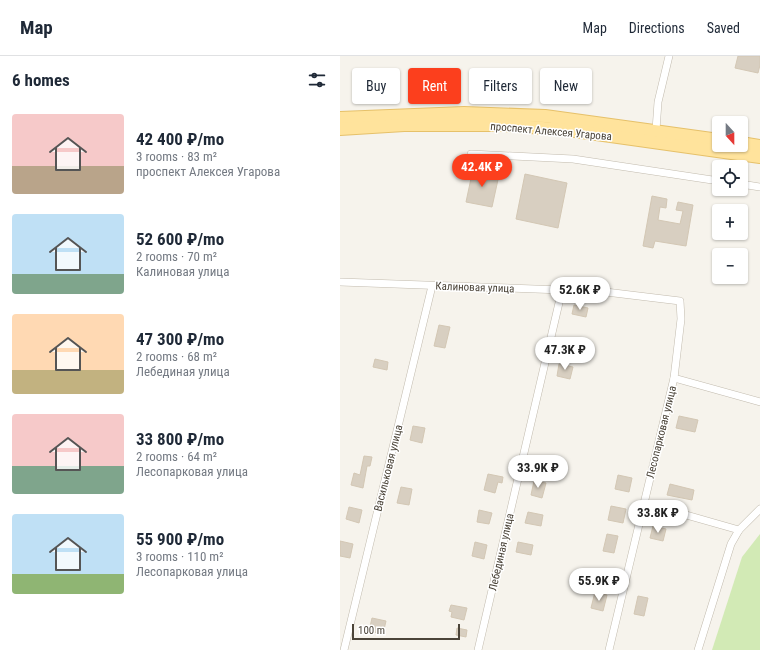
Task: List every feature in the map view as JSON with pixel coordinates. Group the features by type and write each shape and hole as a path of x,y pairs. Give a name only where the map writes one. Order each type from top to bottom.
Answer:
{"main road":[{"name":"проспект Алексея Угарова","path":"340,118 464,113 546,116 760,157"},
{"name":"проспект Алексея Угарова","path":"340,129 404,125 504,125 712,140"},
{"path":"748,144 760,146"}],"street":[{"path":"655,136 658,102 670,56"},
{"path":"471,154 574,159 712,180"},
{"path":"748,185 760,187"},
{"name":"Калиновая улица","path":"340,282 562,290 581,289 680,301"},
{"name":"Васильковая улица","path":"344,650 432,286"},
{"name":"Лебединая улица","path":"478,650 562,290"},
{"name":"Лесопарковая улица","path":"609,650 674,378 681,319 680,301"},
{"path":"674,378 760,402"},
{"path":"644,503 739,530"},
{"path":"698,650 731,544 739,530 760,509"}],"green space":[{"path":"760,534 760,650 712,650 742,557"}],"building":[{"path":"738,56 760,56 758,73 735,68"},
{"path":"473,169 499,175 492,207 466,202"},
{"path":"525,174 567,183 558,228 516,219"},
{"path":"652,196 667,199 666,208 660,207 658,220 680,224 683,211 676,210 678,202 693,205 686,246 655,241 653,248 643,246"},
{"path":"574,305 588,308 586,317 572,314"},
{"path":"439,325 450,327 445,348 434,346"},
{"path":"375,359 388,362 387,370 373,367"},
{"path":"559,364 573,367 570,379 557,376"},
{"path":"679,416 698,420 695,432 676,428"},
{"path":"413,426 425,428 422,443 410,440"},
{"path":"364,456 372,457 370,466 367,466 363,488 351,485 354,473 360,475"},
{"path":"488,474 503,477 502,483 498,482 495,493 484,490"},
{"path":"618,475 632,478 629,492 615,489"},
{"path":"534,481 546,483 542,498 531,495"},
{"path":"670,484 694,490 692,500 667,495"},
{"path":"401,487 412,489 409,505 397,503"},
{"path":"611,506 626,509 623,523 608,520"},
{"path":"349,507 362,510 359,523 346,519"},
{"path":"479,510 492,513 489,524 477,522"},
{"path":"528,512 543,515 541,526 525,523"},
{"path":"653,526 666,529 663,541 650,538"},
{"path":"607,534 618,536 614,553 603,551"},
{"path":"340,541 353,544 350,558 340,556"},
{"path":"475,542 487,545 484,559 472,556"},
{"path":"518,542 533,545 531,555 516,552"},
{"path":"595,592 607,595 603,611 591,608"},
{"path":"638,596 648,598 644,616 634,614"},
{"path":"451,605 467,608 464,620 451,617 452,612 449,611"},
{"path":"372,618 386,621 383,634 369,631"},
{"path":"457,628 467,630 466,637 456,635"}]}
